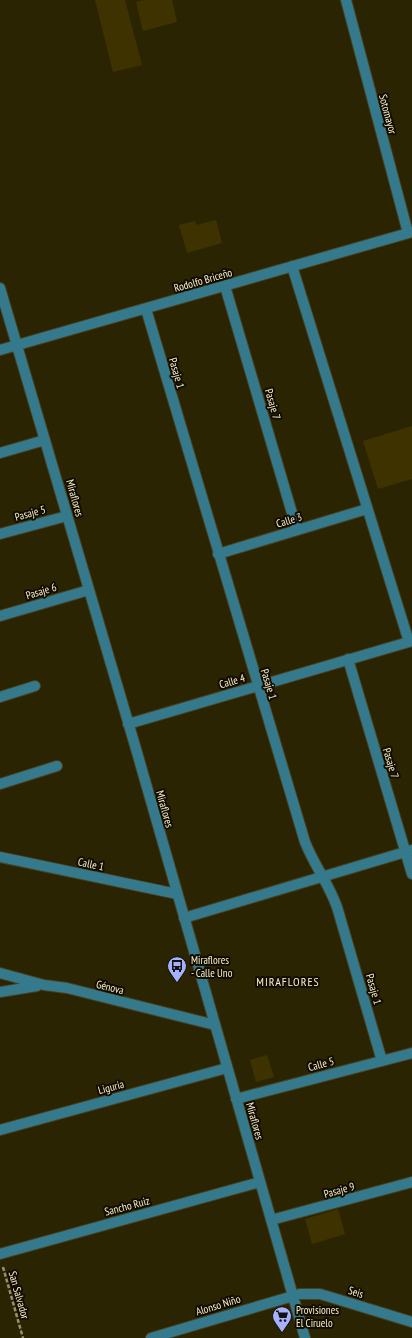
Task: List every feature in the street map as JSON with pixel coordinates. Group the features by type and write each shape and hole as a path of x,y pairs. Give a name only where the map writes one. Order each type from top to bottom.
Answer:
{"street":[{"name":"Sotomayor","path":"346,0 410,233"},
{"name":"Rodolfo Briceño","path":"0,350 410,233"},
{"path":"292,266 367,509 410,641"},
{"name":"Pasaje 7","path":"225,286 297,530"},
{"name":"Miraflores","path":"0,288 128,724 305,1338"},
{"name":"Pasaje 1","path":"146,308 257,686 305,842 313,861 331,891 337,907 382,1060"},
{"path":"0,453 45,440"},
{"name":"Calle 3","path":"218,554 367,509"},
{"name":"Pasaje 5","path":"0,534 67,516"},
{"name":"Pasaje 6","path":"0,616 89,590"},
{"name":"Calle 4","path":"128,724 410,641"},
{"name":"Pasaje 7","path":"348,659 409,851 412,874"},
{"path":"0,697 35,686"},
{"path":"0,784 57,766"},
{"path":"184,918 322,875 409,851"},
{"name":"Calle 1","path":"0,857 177,894"},
{"name":"Génova","path":"0,973 44,985 67,988 215,1025"},
{"path":"0,992 44,985"},
{"name":"Calle 5","path":"236,1099 412,1053"},
{"name":"Liguria","path":"0,1130 227,1068"},
{"name":"Sancho Ruiz","path":"1,1259 260,1182"},
{"name":"Pasaje 9","path":"271,1220 412,1182"},
{"name":"Seis","path":"293,1295 320,1294 412,1322"},
{"name":"Alonso Niño","path":"151,1338 293,1295"}],"path":[{"name":"San Salvador","path":"1,1259 23,1338"}],"building":[{"path":"95,0 125,0 142,65 113,72"},
{"path":"144,0 172,0 177,22 143,31 136,2"},
{"path":"216,220 222,243 187,253 179,225 195,221 196,225"},
{"path":"412,426 412,479 378,489 363,441"},
{"path":"267,1055 274,1077 256,1082 250,1060"},
{"path":"338,1209 345,1234 312,1244 305,1219"}],"place":[{"name":"Miraflores - Calle Uno","path":"177,983"},
{"name":"Provisiones El Ciruelo","path":"282,1333"}],"district":[{"name":"MIRAFLORES","path":"288,981"}]}
